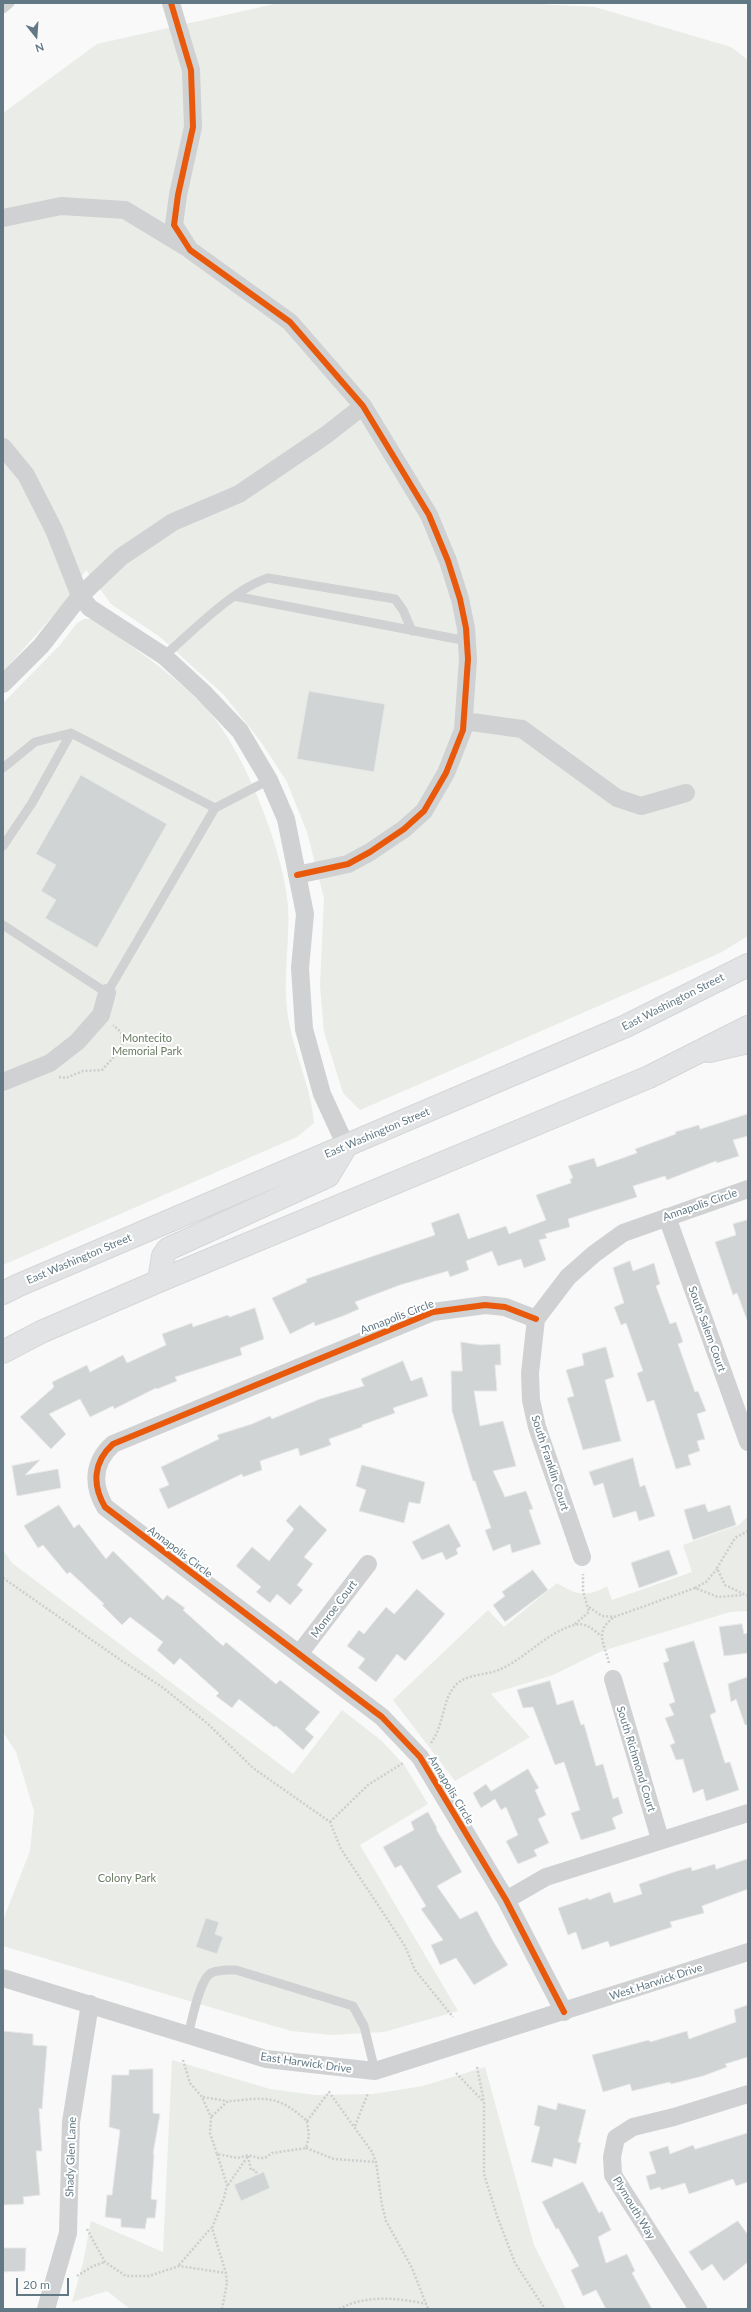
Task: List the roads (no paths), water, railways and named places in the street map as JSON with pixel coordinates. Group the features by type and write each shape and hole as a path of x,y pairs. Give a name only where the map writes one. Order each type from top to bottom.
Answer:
{"main road":[{"name":"East Washington Street","path":"3,1293 26,1281 626,1026 748,965"},
{"path":"3,1352 41,1332 159,1281 642,1080 696,1055 748,1027"},
{"path":"696,1055 748,1042"},
{"path":"159,1281 163,1256 168,1249 328,1176 346,1146"}],"street":[{"path":"171,3 191,70 193,127 178,195 174,225 190,250"},
{"path":"3,218 61,206 125,210 190,250 290,322 326,361 363,406 428,515 448,561 460,599 467,641 468,659 463,730 446,773 424,811 404,828 370,852 348,864 297,875"},
{"path":"3,684 41,646 80,596 121,557 173,522 239,494 326,435 363,406"},
{"path":"3,447 26,474 54,530 80,596 90,608 164,656 204,692 240,731 269,780 286,819 305,914 300,968 304,1029 322,1094 346,1146"},
{"path":"464,721 522,729 617,798 641,806 686,793"},
{"path":"3,1082 50,1063 77,1042 101,1015 107,993"},
{"name":"Annapolis Circle","path":"564,2012 506,1900 420,1757 382,1717 105,1507 97,1494 96,1484 98,1466 104,1452 113,1444 433,1312 485,1305 505,1308 536,1319 568,1277 594,1254 623,1233 748,1189"},
{"name":"South Salem Court","path":"666,1217 748,1442"},
{"name":"South Franklin Court","path":"536,1319 530,1373 531,1400 537,1427 582,1557"},
{"name":"Monroe Court","path":"299,1654 368,1564"},
{"name":"South Richmond Court","path":"613,1679 660,1839"},
{"path":"506,1900 546,1876 660,1839 748,1813"},
{"name":"West Harwick Drive","path":"564,2012 748,1952"},
{"name":"East Harwick Drive","path":"3,1978 266,2059 375,2071 564,2012"},
{"name":"Shady Glen Lane","path":"46,2309 68,2232 71,2122 90,2004"},
{"name":"Plymouth Way","path":"698,2309 613,2175 612,2157 616,2138 633,2127 674,2117 748,2094"}],"lane":[{"path":"3,9 10,3"},
{"path":"164,656 234,596 258,581 268,578 395,599 403,610 412,631"},
{"path":"234,596 467,641"},
{"path":"3,768 35,742 71,732 215,808"},
{"path":"3,846 32,803 71,732"},
{"path":"3,925 107,993 215,808 269,780"},
{"path":"188,2035 202,1985 210,1974 221,1970 236,1970 353,2006 364,2026 375,2071"}],"park label":[{"name":"Montecito Memorial Park","path":"147,1044"},
{"name":"Colony Park","path":"127,1878"}]}
